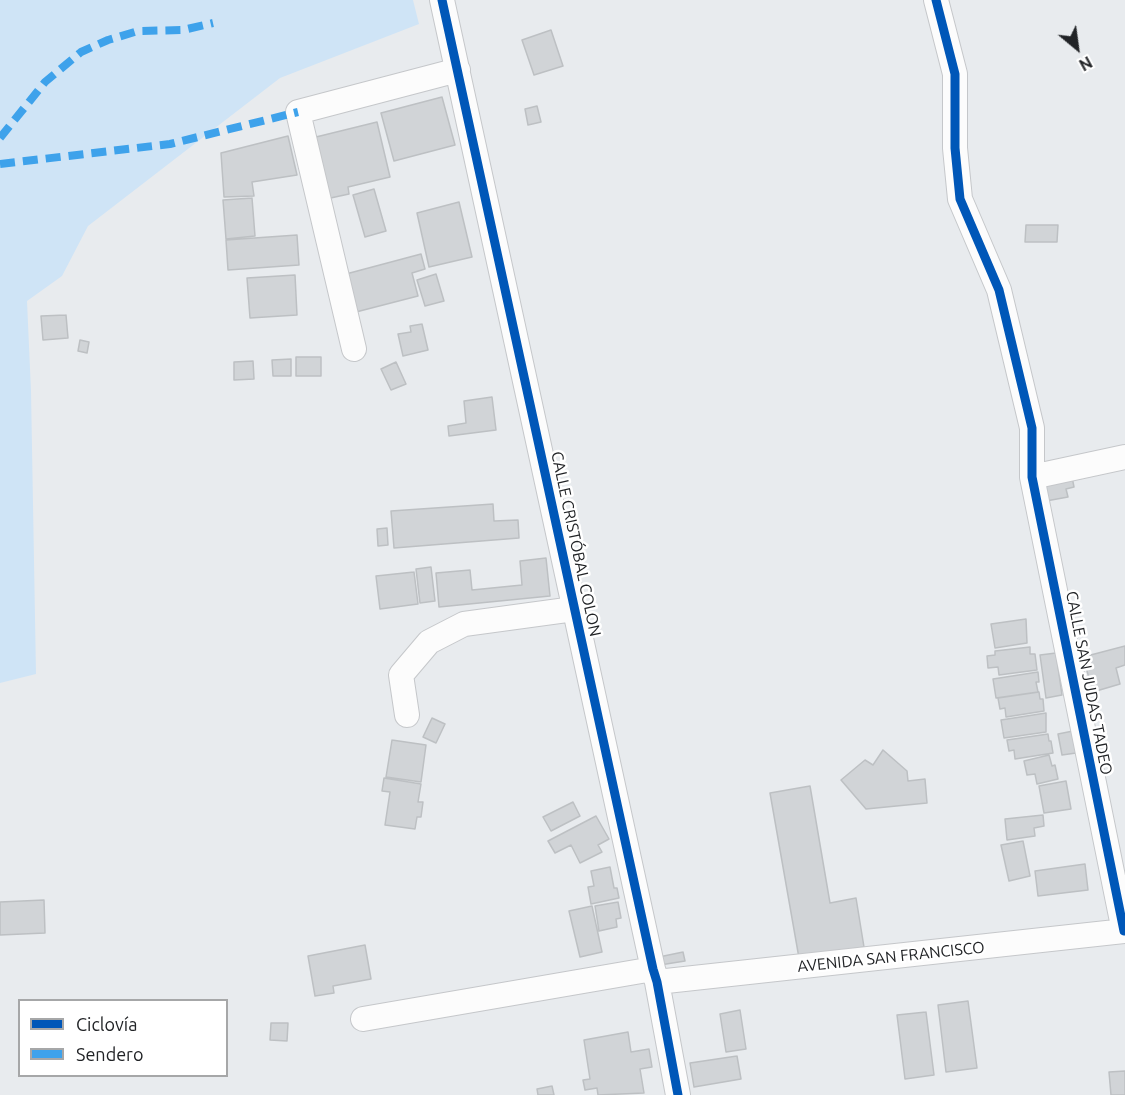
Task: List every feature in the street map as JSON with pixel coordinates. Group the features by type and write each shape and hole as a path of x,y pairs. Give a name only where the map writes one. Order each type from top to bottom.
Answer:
{"street":[{"name":"CALLE CRISTÓBAL COLON","path":"442,0 655,976 678,1095"},
{"name":"CALLE SAN JUDAS TADEO","path":"936,0 955,74 955,148 960,199 999,290 1032,428 1032,477 1124,931"},
{"path":"354,349 298,112 458,70"},
{"path":"1032,477 1125,457"},
{"path":"407,715 401,675 429,642 464,624 574,609"},
{"name":"AVENIDA SAN FRANCISCO","path":"363,1019 655,976 1124,931"}],"shaded area":[{"path":"0,0 413,0 419,24 280,78 88,226 62,276 27,301 31,391 36,674 0,683"}],"building":[{"path":"551,30 563,66 534,75 522,40"},
{"path":"442,97 455,145 394,161 381,113"},
{"path":"537,106 541,122 528,125 525,109"},
{"path":"377,122 390,177 348,187 349,194 326,199 312,138"},
{"path":"288,136 297,175 252,182 254,196 224,197 221,153"},
{"path":"374,189 386,231 365,237 353,195"},
{"path":"252,198 255,236 226,239 223,200"},
{"path":"459,202 472,257 429,267 417,213"},
{"path":"1026,225 1058,225 1057,242 1025,242"},
{"path":"297,235 299,265 228,270 226,240"},
{"path":"421,254 425,269 412,273 418,296 356,312 346,274"},
{"path":"436,274 444,301 425,306 417,280"},
{"path":"295,275 297,315 250,318 247,278"},
{"path":"66,315 68,338 43,340 41,316"},
{"path":"422,324 428,350 403,356 398,334 411,332 410,326"},
{"path":"80,340 89,342 87,353 78,351"},
{"path":"296,357 321,357 321,376 296,376"},
{"path":"291,359 291,376 273,376 272,360"},
{"path":"253,361 254,379 234,380 234,362"},
{"path":"396,362 406,384 391,390 381,369"},
{"path":"492,397 496,430 449,436 448,426 466,423 464,401"},
{"path":"1072,477 1074,487 1066,489 1068,497 1046,501 1042,484"},
{"path":"493,504 494,521 518,520 519,538 394,548 391,511"},
{"path":"387,528 388,545 378,546 377,529"},
{"path":"546,558 550,596 439,607 436,573 470,570 472,590 522,585 520,561"},
{"path":"431,567 435,601 420,603 416,569"},
{"path":"414,572 418,604 380,609 376,576"},
{"path":"1026,619 1027,643 995,648 991,624"},
{"path":"1125,646 1125,665 1116,668 1120,684 1093,692 1083,657"},
{"path":"1030,647 1030,654 1035,654 1037,670 999,675 998,667 988,668 987,656 995,655 995,651"},
{"path":"1056,653 1062,695 1046,698 1040,655"},
{"path":"1038,672 1039,682 1036,682 1038,692 996,698 993,679"},
{"path":"1039,692 1040,699 1043,699 1044,711 1006,717 1005,708 1000,709 998,698"},
{"path":"1046,713 1046,732 1004,738 1001,720"},
{"path":"432,718 445,724 436,743 423,737"},
{"path":"1073,731 1076,753 1062,755 1058,734"},
{"path":"1048,734 1053,753 1015,759 1014,750 1009,751 1007,740"},
{"path":"392,740 426,745 421,782 386,777"},
{"path":"883,750 907,771 908,781 925,779 927,803 866,809 841,780 865,760 873,765"},
{"path":"1049,755 1052,766 1055,765 1058,779 1037,784 1035,774 1027,775 1024,761"},
{"path":"384,778 421,784 418,802 423,802 421,817 417,817 415,829 385,825 390,792 382,791"},
{"path":"1066,781 1071,809 1044,813 1039,786"},
{"path":"810,786 830,903 856,898 864,947 799,958 770,793"},
{"path":"573,802 580,816 551,831 543,817"},
{"path":"1043,815 1044,826 1034,828 1035,836 1007,840 1005,819"},
{"path":"596,816 609,839 598,845 602,852 580,863 571,845 555,853 548,841"},
{"path":"1023,841 1030,876 1009,881 1001,845"},
{"path":"1085,864 1088,890 1038,896 1035,871"},
{"path":"610,867 614,888 617,888 619,898 591,904 588,887 594,886 591,871"},
{"path":"44,900 45,933 0,935 0,902"},
{"path":"618,902 621,918 616,919 617,927 599,931 595,906"},
{"path":"592,906 602,952 580,957 569,911"},
{"path":"365,945 371,979 333,986 334,993 315,996 308,956"},
{"path":"683,952 685,961 660,965 659,957"},
{"path":"968,1001 977,1068 946,1072 938,1005"},
{"path":"740,1010 746,1049 726,1052 720,1014"},
{"path":"926,1012 934,1075 905,1079 897,1015"},
{"path":"271,1023 288,1023 287,1041 270,1040"},
{"path":"628,1032 631,1052 649,1049 652,1067 640,1069 644,1093 598,1095 597,1088 585,1090 583,1080 590,1079 584,1040"},
{"path":"737,1056 741,1079 694,1087 690,1063"},
{"path":"1125,1071 1125,1095 1111,1095 1109,1072"},
{"path":"552,1086 554,1095 538,1095 537,1089"}],"marked path":[{"path":"0,138 45,82 81,52 108,40 138,31 183,30 213,23"},
{"path":"0,164 170,144 298,112"}],"cycle path":[{"path":"442,0 657,982 678,1095"},
{"path":"936,0 955,74 955,148 960,199 999,290 1032,428 1032,477 1124,931"}]}
